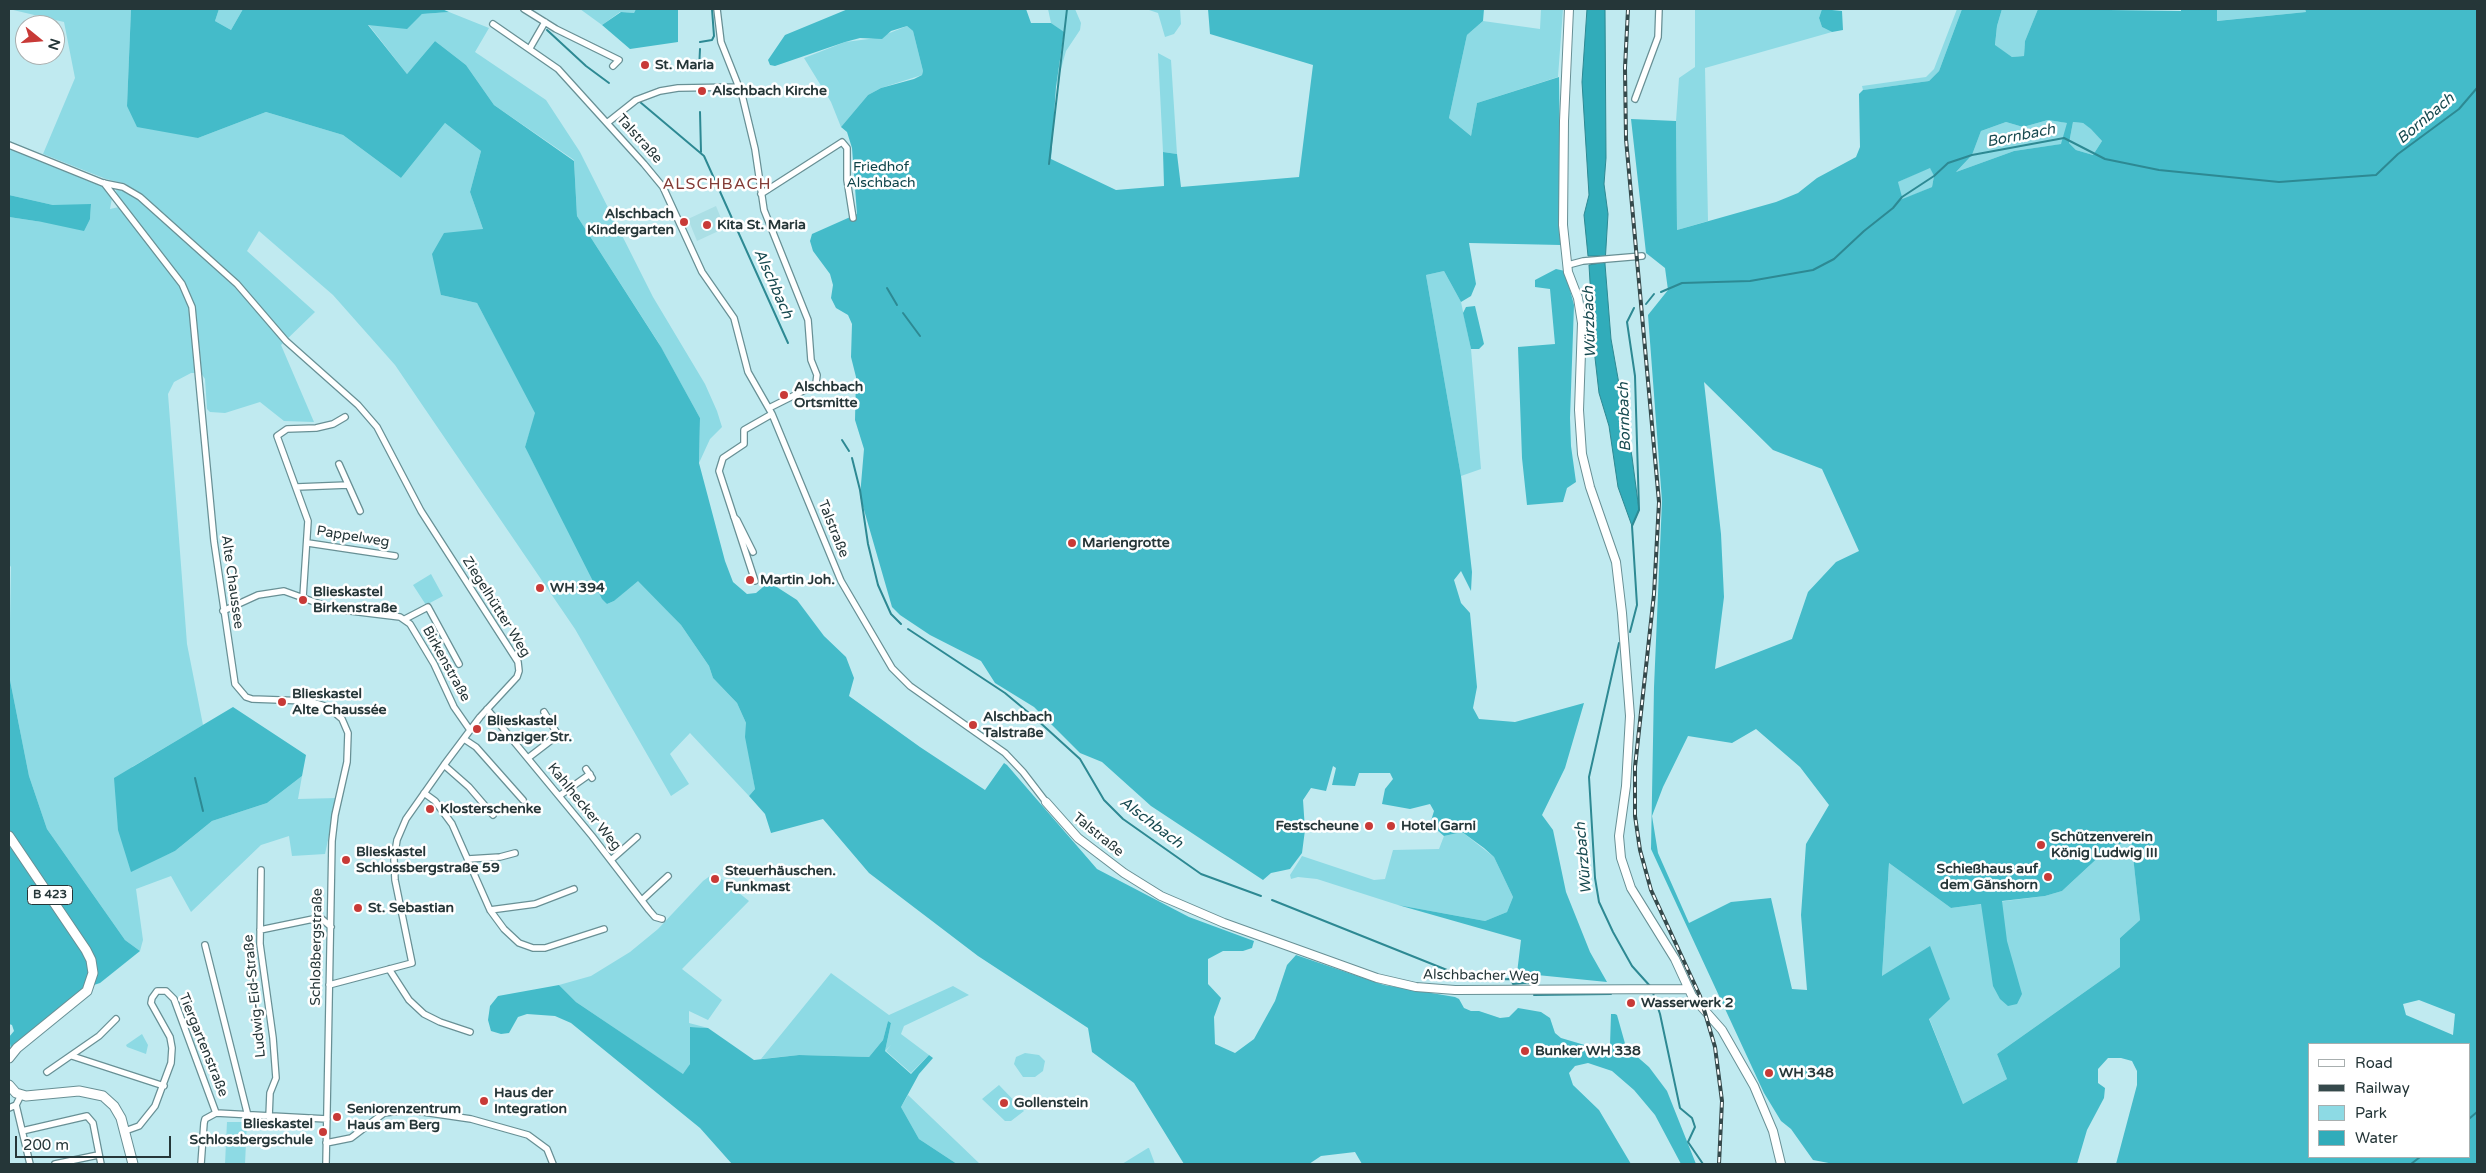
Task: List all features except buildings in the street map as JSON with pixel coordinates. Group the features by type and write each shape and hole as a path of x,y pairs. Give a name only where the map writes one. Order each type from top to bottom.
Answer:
{"main road":[{"path":"1569,9 1562,203 1563,225 1569,276 1575,290 1582,323 1579,433 1590,487 1616,562 1629,694 1629,752 1619,836 1621,858 1631,888 1671,952 1688,989 1700,1007 1722,1030 1746,1070 1768,1116 1781,1164"},
{"name":"Talstraße","path":"1046,802 1070,831 1124,873 1161,896 1224,923"},
{"name":"B 423","path":"9,836 73,929 86,950 93,968 92,980 87,991 9,1058"},
{"name":"Alschbacher Weg","path":"1224,923 1377,978 1416,987 1455,990 1688,989"},
{"path":"9,1085 21,1095 33,1097 79,1091 96,1094 114,1106 125,1131 133,1164"}],"street":[{"path":"524,9 545,22 619,60 614,66"},
{"path":"716,9 721,42 739,87 755,149 761,194 770,228 808,320 811,360 817,379 811,387 770,411 744,430 744,444 730,452 720,465 720,479 755,581"},
{"path":"1635,99 1658,37 1659,9"},
{"path":"530,48 545,22"},
{"name":"Talstraße","path":"493,24 558,69 663,187 702,272 734,318 748,372 770,411 841,581 892,668 910,686 1005,753 1023,772 1046,802"},
{"path":"607,123 636,100 660,91 678,88 739,87"},
{"path":"761,194 842,142 847,148 847,180 854,218"},
{"name":"Ziegelhütter Weg","path":"9,145 103,183 132,191 236,284 286,341 358,405 377,427 421,511 518,662 519,670 517,677 470,730 424,792 401,828 394,859 395,880 412,963 389,969"},
{"name":"Alte Chaussee","path":"103,183 182,284 192,307 214,542 233,676 239,692 252,699 300,701 328,707 342,719 348,733"},
{"path":"1568,265 1609,258 1642,256"},
{"path":"303,597 308,543 306,513 277,436 287,430 316,428 334,424 345,417"},
{"path":"339,464 360,511"},
{"path":"297,487 348,485"},
{"path":"732,515 737,520 753,552"},
{"name":"Pappelweg","path":"308,543 395,556"},
{"name":"Birkenstraße","path":"224,611 268,592 284,591 334,609 390,615 405,619 434,664 454,707 470,730"},
{"path":"405,619 428,607 459,664"},
{"name":"Kahlhecker Weg","path":"487,709 611,860 655,917 662,919"},
{"path":"528,758 558,735 544,712"},
{"name":"Schloßbergstraße","path":"326,1164 333,830 347,762 348,733"},
{"path":"464,739 476,747 523,800"},
{"path":"444,765 469,787 493,816"},
{"path":"559,796 589,774"},
{"path":"424,792 435,801 452,824 490,910 519,943 533,948 560,945 604,929"},
{"path":"611,860 637,837"},
{"path":"468,859 500,857 515,853"},
{"name":"Ludwig-Eid-Straße","path":"261,870 260,930 276,1078 270,1093 269,1117"},
{"path":"642,900 668,876"},
{"path":"490,910 535,904 574,890"},
{"path":"260,930 318,918 331,927"},
{"path":"205,945 248,1116"},
{"path":"329,986 389,969 405,994 424,1014 440,1022 470,1032"},
{"name":"Tiergartenstraße","path":"125,1131 139,1126 155,1106 171,1063 171,1042 168,1031 152,1003 154,994 163,990 174,999 216,1113 327,1119"},
{"path":"47,1072 99,1036 116,1020"},
{"path":"72,1056 164,1086"},
{"path":"21,1095 16,1106 30,1164"},
{"path":"9,1108 16,1106"},
{"path":"326,1142 351,1138 384,1113 409,1110 471,1119 528,1135 541,1144 553,1164"},
{"path":"201,1164 205,1119 216,1113"},
{"path":"22,1131 87,1116 94,1123 101,1164"},
{"path":"55,1164 98,1155"}],"shaded area":[{"name":"Kita St. Maria","path":"716,206 725,228 697,241 688,219"}],"green space":[{"path":"9,9 131,9 127,106 198,138 266,112 343,135 401,178 445,123 481,151 470,192 483,229 441,295 477,303 536,413 525,447 607,604 614,601 637,580 642,583 681,625 709,666 713,678 737,703 746,723 746,737 755,789 749,796 690,733 670,754 689,784 671,796 575,629 395,365 333,295 259,231 247,251 315,312 281,345 314,422 284,421 260,402 225,413 210,412 207,409 205,379 201,373 191,373 174,382 168,394 187,644 203,725 132,767 161,857 175,851 212,821 267,803 302,776 298,799 337,798 325,854 292,856 289,836 261,845 191,912 171,876 136,889 143,940 140,951 125,940 47,829 29,776 9,675 11,567 9,564 9,217 42,222 90,219 91,205 53,205 9,195 9,149 103,187 112,198 110,209 119,207 116,190 127,184 106,179 43,154 75,78 65,27 65,15 34,15"},
{"path":"131,9 219,9 215,21 231,30 243,9 442,9 449,12 422,14 407,29 368,25 407,74 435,41 466,65 494,105 574,161 577,216 661,347 700,418 699,463 725,561 733,582 747,594 756,593 769,582 797,600 824,636 846,657 854,678 849,696 920,747 985,790 1004,763 1007,765 1097,869 1189,917 1254,941 1252,948 1243,951 1223,951 1208,959 1208,984 1221,998 1214,1017 1215,1044 1235,1053 1254,1039 1275,1001 1287,965 1296,955 1384,985 1455,997 1459,999 1464,1008 1500,1018 1509,1017 1518,1008 1541,1012 1550,1018 1555,1033 1561,1038 1605,1051 1608,1050 1610,1045 1611,1014 1615,1014 1617,1015 1626,1047 1649,1067 1667,1091 1696,1164 1681,1164 1655,1115 1634,1090 1612,1071 1588,1063 1575,1066 1569,1073 1573,1085 1599,1110 1631,1164 1362,1164 1355,1152 1321,1156 1309,1164 1184,1164 1134,1083 1092,1052 1088,1028 978,956 869,873 823,819 771,833 765,814 749,796 755,789 745,737 746,723 737,703 713,678 709,666 681,625 638,581 614,601 607,604 602,599 525,447 535,413 477,303 441,295 432,254 444,233 483,229 470,192 481,151 445,123 401,178 343,135 266,112 198,138 137,127 127,106"},
{"path":"219,9 243,9 231,30 215,21"},
{"path":"580,9 636,9 634,13 620,12 602,25"},
{"path":"636,9 678,9 678,42 630,49 602,25 621,12 634,13"},
{"name":"Friedhof Alschbach","path":"848,9 1026,9 1031,23 1051,23 1064,32 1056,87 1051,159 1116,190 1164,186 1163,152 1177,154 1181,187 1299,177 1313,65 1210,34 1208,9 1484,9 1483,21 1467,35 1449,118 1471,136 1477,103 1559,77 1561,245 1469,243 1476,284 1471,296 1461,302 1444,271 1426,275 1461,476 1472,572 1471,591 1461,571 1454,580 1461,603 1470,613 1477,687 1473,708 1479,719 1515,722 1584,703 1565,768 1542,815 1553,830 1566,892 1590,952 1607,982 1517,973 1521,940 1398,905 1485,921 1507,912 1513,897 1494,857 1484,848 1462,832 1444,836 1430,824 1434,811 1430,804 1410,809 1382,804 1385,789 1393,779 1390,773 1359,773 1355,786 1332,785 1336,768 1333,766 1326,791 1311,788 1303,800 1305,830 1302,853 1290,869 1271,873 1263,880 1151,806 1102,762 1080,753 1034,707 995,683 981,661 930,635 900,615 892,607 860,496 864,449 855,420 856,377 851,357 852,324 848,315 836,308 831,298 833,285 830,274 813,251 810,241 812,234 857,214 852,148 847,132 841,127 868,95 881,88 914,79 922,75 923,71 913,31 907,26 891,31 882,39 860,38 775,66 770,65 768,60 785,35"},
{"path":"1048,9 1075,9 1081,23 1080,30 1066,51 1056,87 1064,33 1051,23"},
{"path":"1146,9 1180,9 1181,24 1174,34 1165,37 1158,13"},
{"path":"1541,9 1563,9 1558,77 1477,103 1471,136 1449,118 1467,35 1483,21 1540,29"},
{"path":"1695,9 1822,9 1819,18 1822,27 1832,32 1705,68 1708,221 1677,230 1676,121 1679,78 1695,67"},
{"path":"1822,9 1842,11 1843,30 1832,32 1822,27 1819,18"},
{"path":"1957,9 1962,9 1939,71 1929,81 1863,90 1862,86 1926,77 1934,69"},
{"path":"1962,9 2002,9 1997,26 1995,45 2012,57 2024,56 2025,41 2038,9 2181,11 2181,9 2217,9 2217,21 2306,12 2305,9 2477,9 2477,1164 2116,1164 2137,1085 2137,1071 2132,1061 2121,1058 2108,1058 2098,1069 2098,1083 2105,1088 2104,1098 2087,1130 2077,1164 1834,1164 1813,1160 1791,1129 1781,1121 1764,1093 1651,849 1654,687 1662,501 1648,315 1668,290 1665,268 1646,253 1631,119 1676,121 1677,230 1776,202 1798,193 1817,178 1856,157 1860,147 1859,94 1863,90 1929,81 1939,71","holes":["2048,120 2067,123 2061,144 2014,151 1956,172 1972,155 1981,131 2006,122 2023,127","2073,122 2083,123 2102,141 2093,155 2076,150 2069,143","1930,168 1934,176 1932,187 1900,200 1902,197 1898,182","1704,382 1773,450 1822,469 1859,551 1836,562 1808,592 1792,639 1715,669 1724,597 1721,534","1756,729 1800,767 1829,805 1806,844 1801,915 1807,990 1792,989 1771,898 1731,902 1689,923 1658,853 1652,816 1663,787 1688,736 1732,743","2131,838 2140,920 2120,938 2120,967 1997,1054 2007,1079 1963,1104 1929,1019 1950,999 1930,946 1882,976 1889,863 1951,908 1981,904 1993,986 2000,999 2008,1006 2017,1004 2022,994 2007,941 2002,901 2045,896 2062,891 2103,853","2419,1000 2455,1014 2453,1035 2406,1015 2403,1004"]},
{"path":"2002,9 2038,9 2025,41 2024,56 2012,57 1995,46 1997,26"},
{"path":"2217,9 2305,9 2306,12 2216,21"},
{"path":"449,12 489,28 475,52 546,100 580,152 653,297 705,384 717,411 722,427 710,439 699,463 700,418 658,342 577,216 574,160 494,105 466,65 435,41 407,74 368,24 407,28 422,14"},
{"path":"907,26 913,31 923,71 922,75 881,88 868,95 841,127 831,102 804,58 845,42 877,38"},
{"path":"1158,53 1171,60 1177,154 1163,152"},
{"path":"2048,120 2068,123 2062,144 2014,151 1956,172 1972,155 1981,131 2006,122 2023,127"},
{"path":"2073,122 2083,123 2092,129 2102,141 2093,155 2076,150 2069,143"},
{"path":"1930,167 1934,176 1932,187 1900,201 1898,182"},
{"path":"9,195 53,205 91,204 90,219 84,231 9,217"},
{"path":"1556,269 1565,271 1574,305 1570,418 1571,446 1576,482 1567,488 1563,502 1527,505 1522,458 1518,347 1555,344 1550,289 1535,287 1535,280"},
{"path":"1444,271 1461,302 1471,349 1481,469 1461,476 1426,275"},
{"path":"1475,306 1484,344 1479,349 1471,349 1463,313 1466,307"},
{"path":"431,574 443,596 426,605 413,585"},
{"path":"9,675 29,776 47,829 125,940 140,951 100,983 85,988 40,1023 11,1050 9,1037 14,1031 12,1025 9,1024"},
{"path":"233,707 306,755 302,776 267,803 212,821 175,851 131,872 118,830 114,778"},
{"path":"1462,832 1494,857 1513,897 1507,912 1485,921 1398,905 1317,879 1298,877 1291,879 1290,875 1302,856 1374,880 1385,879 1393,850 1439,849 1444,836"},
{"path":"2131,837 2140,920 2120,938 2120,967 1997,1054 2007,1079 1963,1104 1929,1018 1882,977 1889,863 1951,908 2045,896 2062,891 2103,853"},
{"path":"714,873 749,901 682,969 722,1000 708,1020 689,1011 689,1023 708,1028 690,1027 690,1064 684,1075 576,1002 559,985 591,976 630,952 658,929 703,881"},
{"path":"831,973 889,1015 953,986 969,995 904,1026 901,1034 929,1055 911,1073 886,1051 891,1045 885,1051 891,1023 888,1021 883,1040 869,1057 799,1055 761,1059"},
{"path":"559,985 576,1002 683,1074 690,1064 690,1027 708,1028 754,1060 799,1055 869,1057 883,1040 888,1021 891,1023 885,1051 911,1074 929,1055 933,1058 919,1074 901,1107 919,1139 957,1164 732,1164 700,1128 571,1023 555,1016 527,1014 518,1017 509,1033 501,1034 491,1031 488,1020 490,1006 498,996"},
{"path":"142,1034 148,1045 146,1054 126,1045"},
{"path":"1025,1053 1039,1055 1045,1061 1043,1071 1035,1077 1023,1077 1014,1064 1016,1057"},
{"path":"999,1085 1024,1111 1011,1121 1005,1121 982,1099"},
{"path":"908,1095 980,1164 957,1164 919,1139 901,1107"},
{"path":"227,1122 247,1122 245,1164 225,1164"},
{"path":"1148,1148 1155,1164 1122,1164"}],"water":[{"path":"1587,9 1605,9 1606,158 1604,184 1608,214 1605,264 1611,339 1632,457 1639,510 1632,526 1618,487 1609,426 1599,393 1594,349 1589,265 1600,263 1600,256 1588,256 1584,215 1589,195 1582,82"}],"waterway":[{"path":"700,42 712,40 714,36 712,9"},
{"path":"1049,164 1067,9"},
{"path":"547,30 586,66 609,83"},
{"path":"699,70 700,49"},
{"name":"Bornbach","path":"1661,292 1682,283 1750,281 1813,270 1834,259 1864,231 1893,208 1902,197 1934,176 1948,163 1972,155 2064,138 2105,159 2159,170 2279,182 2376,175 2398,154 2459,109 2477,88"},
{"name":"Alschbach","path":"640,102 704,156 788,343"},
{"path":"700,112 701,152"},
{"path":"887,288 897,305"},
{"name":"Bornbach","path":"1646,304 1654,294"},
{"name":"Bornbach","path":"1632,526 1639,510 1635,376 1627,322 1634,308"},
{"path":"903,313 920,336"},
{"name":"Alschbach","path":"842,440 849,451"},
{"name":"Alschbach","path":"852,458 860,490 868,544 878,585 891,614 901,624"},
{"name":"Würzbach","path":"1630,632 1637,605 1632,526"},
{"name":"Alschbach","path":"908,629 1005,693 1035,718 1080,759 1104,800 1123,819 1201,874 1261,896"},
{"name":"Würzbach","path":"1619,643 1589,777 1595,878 1599,902 1613,932 1632,966 1650,986"},
{"path":"195,778 203,811"},
{"name":"Alschbach","path":"1272,900 1472,980 1511,979 1513,984 1534,982"},
{"name":"Würzbach","path":"1653,993 1660,1014 1680,1108 1692,1118 1695,1127 1688,1142 1703,1164"},
{"name":"Alschbach","path":"1534,995 1611,994"},
{"path":"2471,1117 2477,1112"},
{"path":"2411,1164 2419,1158"}],"railway":[{"path":"1628,9 1625,68 1626,139 1659,502 1654,594 1635,767 1635,816 1640,850 1651,890 1700,996 1715,1047 1722,1101 1719,1164"}],"place":[{"name":"St. Maria","path":"645,65"},
{"name":"Alschbach Kirche","path":"702,91"},
{"name":"Alschbach Kindergarten","path":"684,222"},
{"name":"Kita St. Maria","path":"707,225"},
{"name":"Alschbach Ortsmitte","path":"784,395"},
{"name":"Mariengrotte","path":"1072,543"},
{"name":"Martin Joh.","path":"750,580"},
{"name":"WH 394","path":"540,588"},
{"name":"Blieskastel Birkenstraße","path":"303,600"},
{"name":"Blieskastel Alte Chaussée","path":"282,702"},
{"name":"Alschbach Talstraße","path":"973,725"},
{"name":"Blieskastel Danziger Str.","path":"477,729"},
{"name":"Klosterschenke","path":"430,809"},
{"name":"Festscheune","path":"1369,826"},
{"name":"Hotel Garni","path":"1391,826"},
{"name":"Schützenverein König Ludwig III","path":"2041,845"},
{"name":"Blieskastel Schlossbergstraße 59","path":"346,860"},
{"name":"Schießhaus auf dem Gänshorn","path":"2048,877"},
{"name":"Steuerhäuschen. Funkmast","path":"715,879"},
{"name":"St. Sebastian","path":"358,908"},
{"name":"Wasserwerk 2","path":"1631,1003"},
{"name":"Bunker WH 338","path":"1525,1051"},
{"name":"WH 348","path":"1769,1073"},
{"name":"Haus der Integration","path":"484,1101"},
{"name":"Gollenstein","path":"1004,1103"},
{"name":"Seniorenzentrum Haus am Berg","path":"337,1117"},
{"name":"Blieskastel Schlossbergschule","path":"323,1132"}],"district":[{"name":"ALSCHBACH","path":"717,185"}]}
